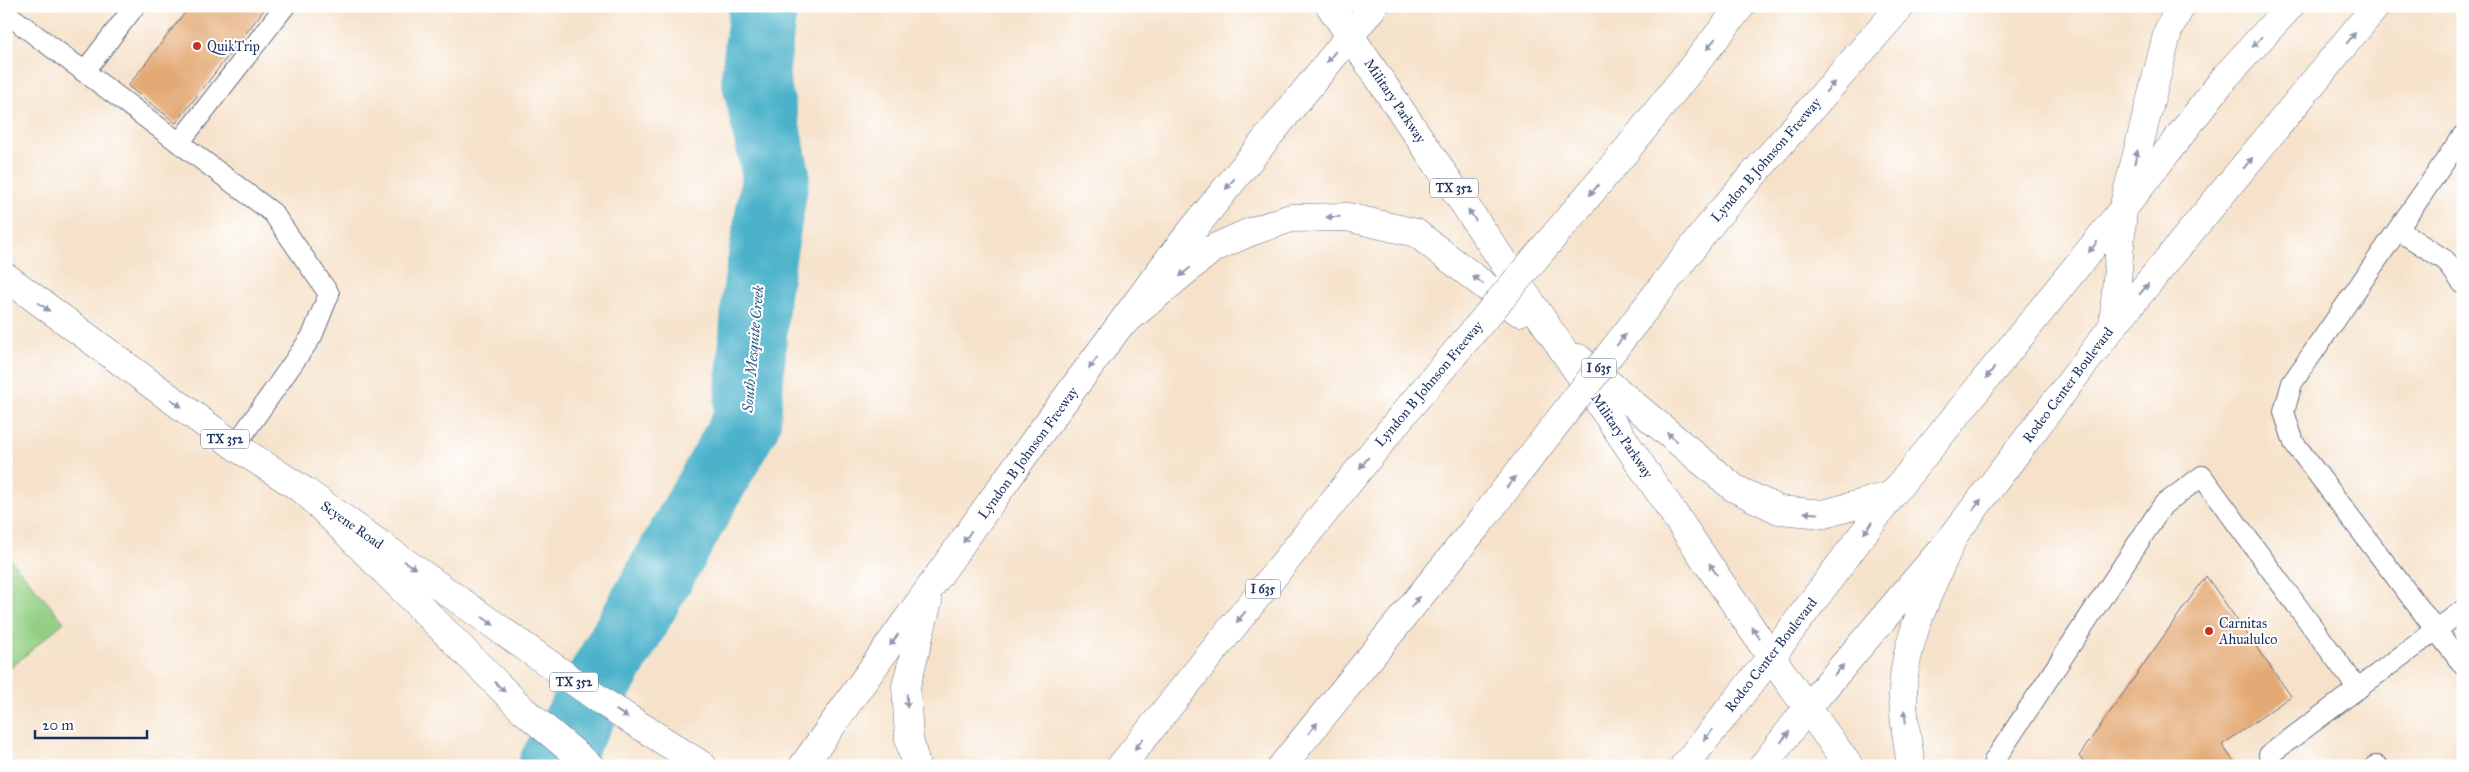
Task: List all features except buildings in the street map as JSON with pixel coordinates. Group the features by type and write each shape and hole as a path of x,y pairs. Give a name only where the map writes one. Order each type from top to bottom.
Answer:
{"main road":[{"name":"Military Parkway","path":"1330,6 1772,657 1849,766"},
{"name":"Lyndon B Johnson Freeway","path":"803,766 1035,440 1169,259 1374,6"},
{"name":"Lyndon B Johnson Freeway","path":"1121,766 1406,411 1625,152 1741,6"},
{"name":"Lyndon B Johnson Freeway","path":"1282,766 1481,521 1717,216 1901,6"},
{"path":"2113,326 2124,209 2168,31 2181,6"},
{"name":"Rodeo Center Boulevard","path":"1684,766 1772,657 1892,495 2124,209 2226,76 2290,6"},
{"name":"Rodeo Center Boulevard","path":"1763,766 1808,707 1954,535 2113,326 2376,6"},
{"path":"1122,324 1212,249 1250,232 1291,218 1347,217 1416,233 1558,342 1734,488 1779,510 1824,514 1892,495"},
{"name":"Scyene Road","path":"6,277 234,446 306,492 603,702 704,766"},
{"path":"306,492 523,710 590,766"},
{"path":"1910,766 1902,696 1907,662 1916,625 1954,535"},
{"path":"916,766 908,738 906,686 932,586"}],"lane":[{"path":"84,72 135,6"},
{"path":"179,143 285,6"},
{"path":"6,13 273,213 329,294 312,336 234,446"},
{"path":"2463,135 2292,383 2284,412 2294,443 2463,665"},
{"path":"2398,230 2445,260 2463,284"},
{"path":"1997,766 1994,762 2163,505 2202,476 2358,689"},
{"path":"2269,755 2463,610"}],"green space":[{"path":"6,554 64,622 6,672"}],"waterway":[{"name":"South Mesquite Creek","path":"552,766 747,421 756,294 776,174 755,77 763,6"}],"place":[{"name":"QuikTrip","path":"197,46"},
{"name":"Carnitas Ahualulco","path":"2209,631"}]}
